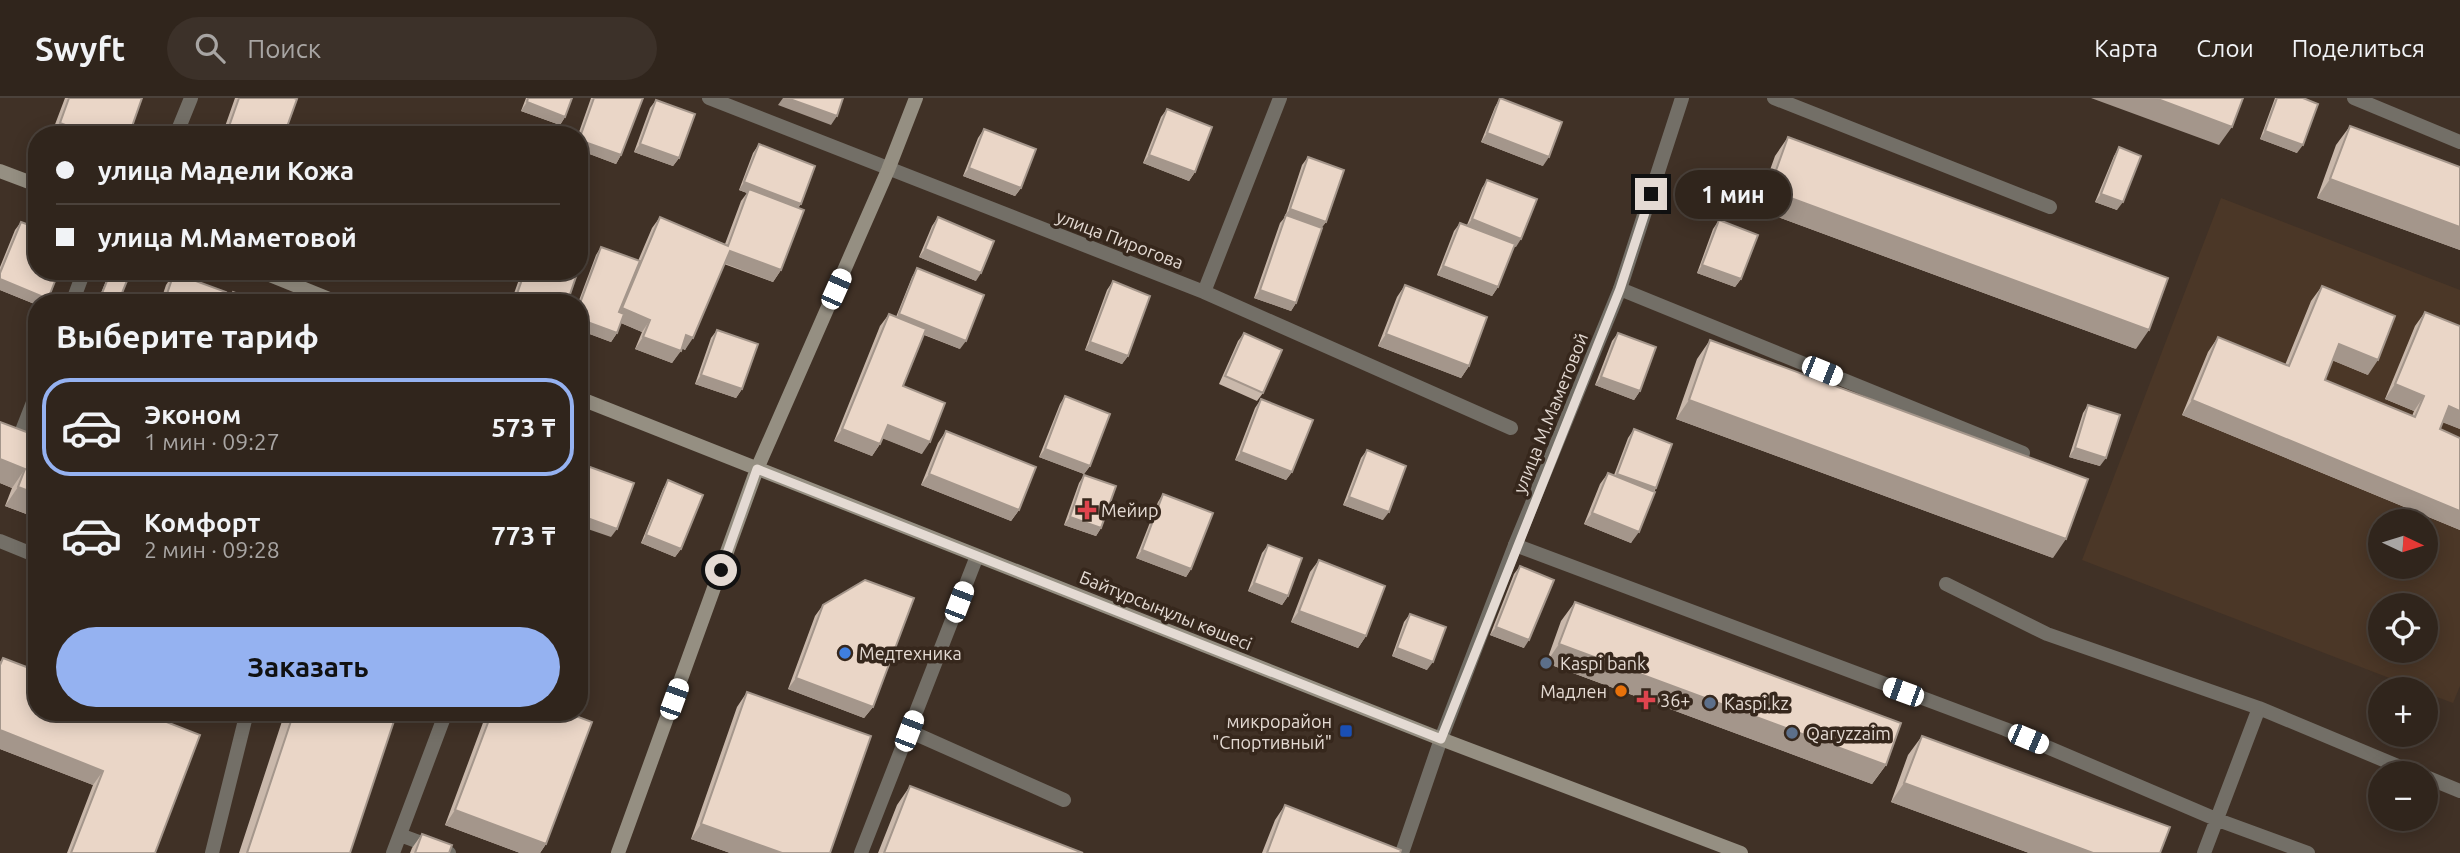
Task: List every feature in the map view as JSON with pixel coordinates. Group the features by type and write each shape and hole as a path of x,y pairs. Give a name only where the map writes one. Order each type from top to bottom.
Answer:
{"main road":[{"path":"618,853 757,469 888,170 916,98"},
{"path":"0,171 28,182"},
{"path":"282,280 317,294"},
{"name":"Байтұрсынұлы көшесі","path":"588,402 1441,739 1741,853"}],"street":[{"path":"180,126 191,98"},
{"name":"улица Пирогова","path":"709,98 1204,292 1511,428"},
{"path":"1204,292 1280,98"},
{"name":"улица М.Маметовой","path":"1402,853 1441,739 1620,289 1682,98"},
{"path":"1774,98 2050,207"},
{"path":"2354,98 2460,142"},
{"path":"1620,289 2023,453"},
{"path":"14,451 28,415"},
{"path":"0,541 28,552"},
{"path":"1516,545 2005,729 2218,820 2308,853"},
{"path":"861,853 977,556"},
{"path":"1946,584 2047,634 2259,708 2386,761"},
{"path":"2204,853 2259,708"},
{"path":"212,853 245,721"},
{"path":"393,853 443,721"},
{"path":"909,731 1064,800"},
{"path":"2438,782 2460,791"},
{"path":"400,835 449,853"}],"shaded area":[{"path":"2221,198 2460,290 2460,686 2453,703 2438,697 2438,677 2387,677 2082,560"}],"building":[{"path":"69,98 142,98 132,126 68,126 60,123"},
{"path":"239,98 297,99 287,126 229,126"},
{"path":"528,98 572,98 565,117 527,102"},
{"path":"594,98 643,98 621,155 588,143 588,126 584,126"},
{"path":"787,98 843,98 837,116"},
{"path":"1500,98 1562,122 1549,157 1487,133"},
{"path":"2155,98 2243,98 2232,127"},
{"path":"2277,98 2303,98 2318,104 2303,145 2265,131"},
{"path":"656,100 695,114 679,158 640,144"},
{"path":"1167,109 1212,127 1195,172 1149,155"},
{"path":"2350,126 2460,167 2460,227 2330,179"},
{"path":"984,129 1036,149 1021,188 969,168"},
{"path":"1788,137 2168,278 2149,330 1769,190"},
{"path":"759,144 815,166 801,204 744,182"},
{"path":"2119,147 2141,156 2123,202 2101,194"},
{"path":"1308,157 1344,170 1326,222 1290,209"},
{"path":"1487,180 1537,199 1521,239 1472,219"},
{"path":"749,189 804,210 781,270 730,251 693,338 686,335 681,351 643,337 650,320 622,308 660,217 728,246"},
{"path":"1286,215 1322,228 1296,303 1260,290"},
{"path":"938,217 994,241 981,273 925,249"},
{"path":"1719,220 1758,235 1741,279 1702,265"},
{"path":"21,222 28,225 28,280 55,280 50,294 36,294 0,279"},
{"path":"1460,223 1515,244 1498,287 1443,266"},
{"path":"601,247 640,261 619,312 624,314 617,333 588,322 588,294 583,294"},
{"path":"917,268 984,295 966,341 899,314"},
{"path":"107,280 127,280 122,294 102,294"},
{"path":"172,280 193,280 226,292 225,294 167,294"},
{"path":"522,280 575,280 570,294 517,294"},
{"path":"1113,281 1150,296 1128,356 1090,342"},
{"path":"1405,285 1487,317 1469,366 1386,334"},
{"path":"2322,286 2395,316 2378,360 2339,344 2325,380 2415,417 2424,396 2395,384 2425,312 2460,326 2460,411 2449,406 2440,429 2460,438 2460,511 2192,400 2218,337 2289,366"},
{"path":"889,314 926,329 903,386 945,403 930,442 888,425 880,444 842,429"},
{"path":"717,330 758,344 742,389 701,375"},
{"path":"1244,333 1282,350 1263,393 1225,376"},
{"path":"1618,333 1656,347 1640,391 1601,377"},
{"path":"1710,340 2088,479 2066,539 1689,400"},
{"path":"1065,396 1110,414 1090,466 1045,449"},
{"path":"1261,399 1313,420 1292,472 1241,452"},
{"path":"2088,405 2120,415 2106,458 2075,448"},
{"path":"0,422 28,433 28,491 18,487 25,469 0,459"},
{"path":"1634,429 1672,444 1656,488 1617,474"},
{"path":"946,431 1036,467 1019,510 929,474"},
{"path":"1367,450 1406,466 1389,512 1349,497"},
{"path":"588,466 634,483 617,529 588,518"},
{"path":"1608,473 1655,492 1639,532 1592,513"},
{"name":"Мейир","path":"1084,475 1116,486 1101,528 1070,517"},
{"path":"668,480 703,495 681,549 646,535"},
{"path":"1163,494 1213,513 1191,569 1142,550"},
{"path":"1268,545 1302,558 1288,596 1254,583"},
{"path":"1319,560 1385,586 1366,636 1299,611"},
{"path":"1520,566 1554,580 1529,640 1496,627"},
{"name":"Медтехника","path":"865,580 914,598 873,707 796,678 823,605"},
{"path":"1575,602 1901,723 1886,765 1559,644"},
{"path":"1410,614 1446,627 1433,662 1397,648"},
{"path":"3,658 28,668 28,721 164,721 200,735 155,853 71,853 103,771 0,730 0,665"},
{"path":"747,692 871,736 830,853 782,853 701,824"},
{"path":"291,721 394,721 350,853 247,853"},
{"path":"489,721 592,722 546,844 455,810"},
{"path":"1922,736 2170,827 2160,853 2093,853 1904,783"},
{"path":"910,786 1083,853 884,853"},
{"path":"1285,805 1401,850 1400,853 1267,853"},
{"path":"422,834 452,845 449,853 415,853"}],"place":[{"name":"Мейир","path":"1087,510"},
{"name":"Медтехника","path":"845,653"},
{"name":"Kaspi bank","path":"1546,663"},
{"name":"Мадлен","path":"1621,691"},
{"name":"36+","path":"1646,700"},
{"name":"Kaspi.kz","path":"1710,703"},
{"name":"микрорайон \"Спортивный\"","path":"1346,731"},
{"name":"Qaryzzaim","path":"1792,733"}],"route":[{"path":"721,570 757,469 1441,739 1620,289 1651,194"}]}
